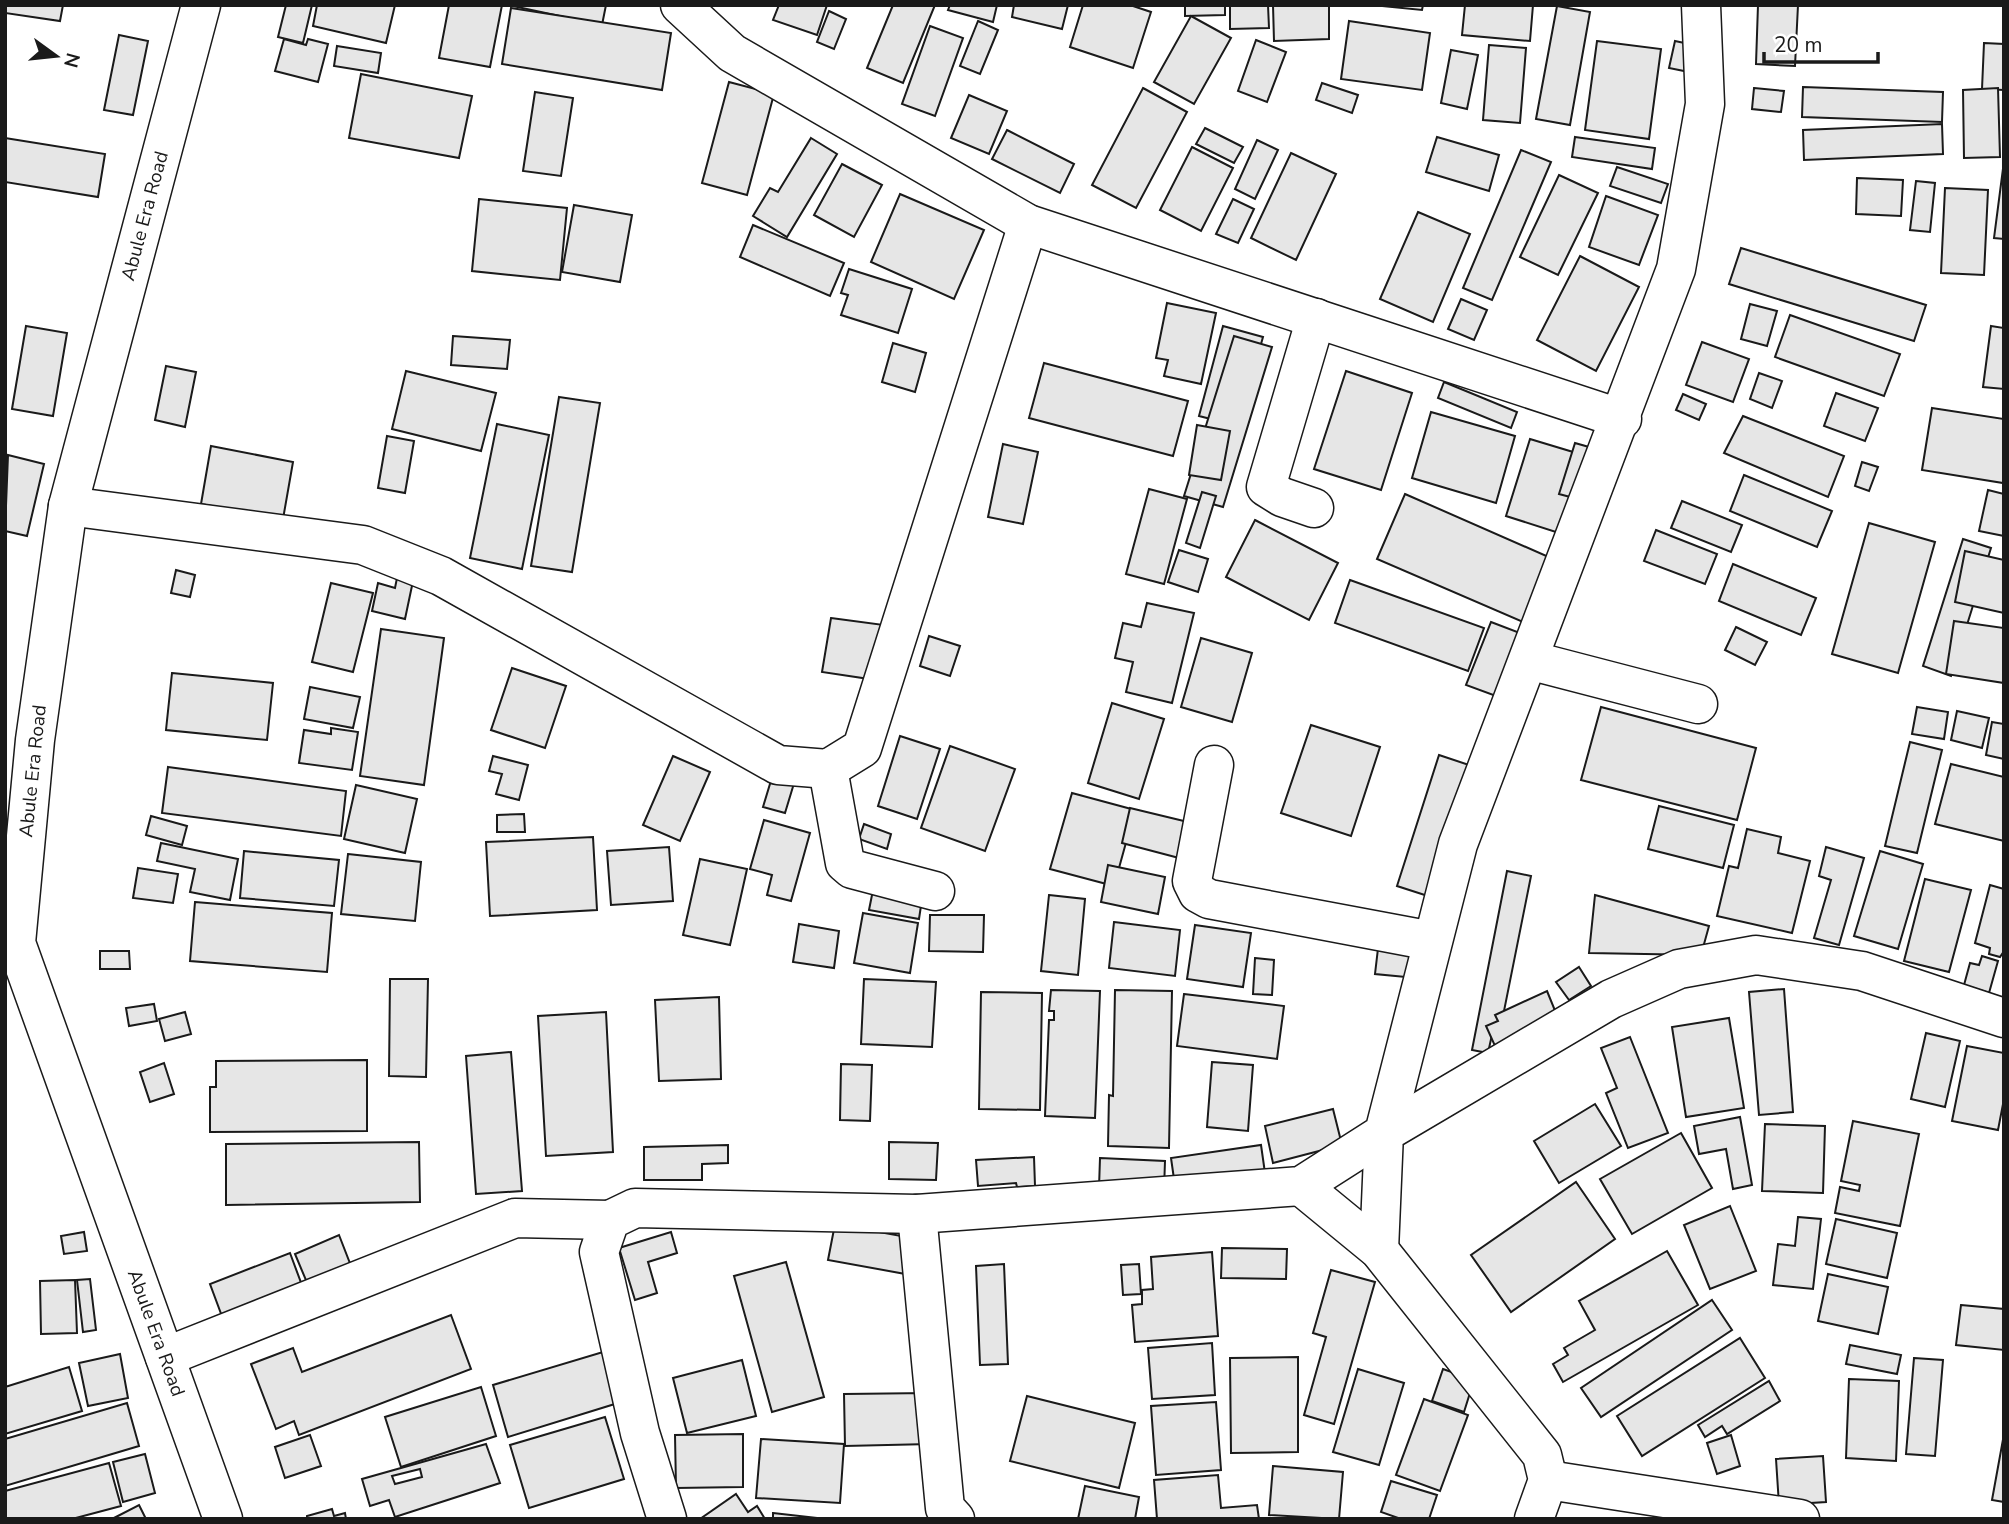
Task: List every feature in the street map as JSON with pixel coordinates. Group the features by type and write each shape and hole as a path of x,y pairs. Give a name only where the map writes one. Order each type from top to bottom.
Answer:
{"street":[{"name":"Abule Era Road","path":"201,5 68,506 20,739 10,943 223,1519"},
{"path":"680,5 732,53 1028,224 1622,419"},
{"path":"1379,1250 1384,1133 1458,844 1622,419 1676,269 1705,104 1701,5"},
{"path":"68,506 363,545 441,576 778,765 828,769 862,748 1028,224"},
{"path":"1314,508 1282,497 1266,487 1269,467 1316,318"},
{"path":"1529,660 1698,704"},
{"path":"1214,765 1192,881 1198,893 1209,899 1432,941"},
{"path":"828,769 845,863 852,869 935,891"},
{"path":"165,1357 515,1218 610,1220 635,1208 917,1214 1301,1186 1384,1133 1611,999 1679,969 1756,956 1863,971 2004,1018"},
{"path":"1301,1186 1379,1250 1542,1455 1548,1480 1534,1519"},
{"path":"917,1214 945,1508 951,1518"},
{"path":"610,1220 599,1252 640,1433 667,1519"},
{"path":"1548,1480 1800,1519"}],"building":[{"path":"5,5 63,5 60,21 5,13"},
{"path":"286,5 312,5 303,43 278,37"},
{"path":"317,5 395,5 386,43 313,26"},
{"path":"449,5 502,5 490,67 439,58"},
{"path":"508,5 606,5 602,25"},
{"path":"779,5 827,5 817,35 773,20"},
{"path":"893,5 935,5 903,83 867,68"},
{"path":"950,5 997,5 993,22 948,10"},
{"path":"1014,5 1068,5 1062,29 1012,17"},
{"path":"1083,5 1130,5 1151,12 1133,68 1070,47"},
{"path":"1185,5 1225,5 1225,15 1185,16"},
{"path":"1230,5 1268,5 1269,28 1230,29"},
{"path":"1273,5 1329,5 1329,39 1274,41"},
{"path":"1372,5 1423,5 1422,10"},
{"path":"1465,5 1533,5 1530,41 1462,35"},
{"path":"1758,5 1798,5 1795,66 1756,64"},
{"path":"1557,6 1590,12 1570,125 1536,119"},
{"path":"511,8 671,33 662,90 502,64"},
{"path":"829,11 846,19 834,49 817,42"},
{"path":"1191,16 1231,38 1194,104 1154,82"},
{"path":"978,21 998,30 980,74 960,66"},
{"path":"1349,21 1430,33 1422,90 1341,79"},
{"path":"930,26 963,38 935,116 902,104"},
{"path":"119,35 148,41 133,115 104,110"},
{"path":"284,39 306,45 308,39 328,44 318,82 275,71"},
{"path":"1256,40 1286,52 1267,102 1238,91"},
{"path":"1597,41 1661,49 1649,139 1585,130"},
{"path":"1675,41 1694,45 1689,72 1669,68"},
{"path":"1984,43 2004,44 2004,90 1982,89"},
{"path":"1489,45 1526,48 1520,123 1483,120"},
{"path":"337,46 381,53 378,73 334,66"},
{"path":"1451,50 1478,55 1467,109 1441,103"},
{"path":"361,74 472,96 459,158 349,138"},
{"path":"729,82 774,94 747,195 702,183"},
{"path":"1322,83 1358,95 1352,113 1316,100"},
{"path":"1803,87 1943,92 1942,122 1802,117"},
{"path":"1143,88 1187,112 1136,208 1092,185"},
{"path":"1754,88 1784,91 1781,112 1752,109"},
{"path":"1998,88 2000,157 1964,158 1963,90"},
{"path":"535,92 573,98 561,176 523,171"},
{"path":"969,95 1007,111 989,154 951,138"},
{"path":"1942,124 1943,154 1804,160 1803,130"},
{"path":"1205,128 1243,147 1234,163 1196,144"},
{"path":"1007,130 1074,164 1060,193 992,159"},
{"path":"1437,137 1499,155 1489,191 1426,172"},
{"path":"1575,137 1655,148 1652,169 1572,157"},
{"path":"5,138 105,154 98,197 5,182"},
{"path":"811,138 837,154 787,237 753,216 770,188 778,192"},
{"path":"1257,140 1278,150 1255,199 1235,189"},
{"path":"1192,147 1233,168 1201,231 1160,210"},
{"path":"1521,150 1551,162 1492,300 1463,288"},
{"path":"1291,153 1336,174 1296,260 1251,238"},
{"path":"2004,161 2004,239 1994,238"},
{"path":"842,164 882,185 854,237 814,215"},
{"path":"1617,167 1668,184 1661,203 1610,186"},
{"path":"1559,175 1598,193 1558,275 1520,257"},
{"path":"1857,178 1903,180 1901,216 1856,214"},
{"path":"1916,181 1935,183 1930,232 1910,230"},
{"path":"1945,188 1988,190 1984,275 1941,273"},
{"path":"900,194 984,230 954,299 871,262"},
{"path":"1606,196 1658,215 1639,265 1589,247"},
{"path":"479,199 567,208 560,280 472,271"},
{"path":"1233,199 1254,209 1238,243 1216,234"},
{"path":"574,205 632,215 620,282 562,272"},
{"path":"1418,212 1470,234 1433,322 1380,299"},
{"path":"753,225 844,263 830,296 740,257"},
{"path":"1741,248 1926,305 1914,341 1729,284"},
{"path":"1580,256 1639,287 1596,371 1537,340"},
{"path":"849,269 912,289 898,333 841,315 848,295 841,293"},
{"path":"1461,299 1487,310 1474,340 1448,329"},
{"path":"1167,303 1216,313 1201,384 1164,376 1168,360 1156,358"},
{"path":"1750,304 1777,311 1767,346 1741,339"},
{"path":"1790,315 1900,354 1884,396 1775,357"},
{"path":"26,326 67,333 53,416 12,409"},
{"path":"1223,326 1263,337 1238,426 1199,416"},
{"path":"1991,326 2004,328 2004,389 1983,387"},
{"path":"453,336 510,340 507,369 451,365"},
{"path":"1234,336 1272,347 1223,507 1184,496"},
{"path":"1702,342 1749,359 1733,402 1686,385"},
{"path":"893,343 926,353 915,392 882,382"},
{"path":"1044,363 1188,401 1173,456 1029,418"},
{"path":"166,366 196,372 185,427 155,420"},
{"path":"406,371 496,393 481,451 392,429"},
{"path":"1346,371 1412,393 1381,490 1314,469"},
{"path":"1759,373 1782,381 1772,408 1750,399"},
{"path":"1444,382 1517,412 1511,428 1438,398"},
{"path":"1836,393 1878,408 1865,441 1824,426"},
{"path":"1683,394 1706,404 1699,420 1676,410"},
{"path":"559,397 600,403 572,572 531,566"},
{"path":"1932,408 2004,419 2003,483 1922,470"},
{"path":"1431,412 1515,436 1496,503 1412,478"},
{"path":"1743,416 1844,456 1828,497 1724,453"},
{"path":"497,424 549,435 522,569 470,558"},
{"path":"1197,425 1230,431 1221,480 1189,475"},
{"path":"387,436 414,441 405,493 378,488"},
{"path":"1530,439 1583,455 1559,533 1506,516"},
{"path":"1575,443 1589,447 1574,498 1559,494"},
{"path":"1003,444 1038,452 1023,524 988,517"},
{"path":"211,446 293,462 283,519 201,504"},
{"path":"8,455 44,464 27,536 5,531"},
{"path":"1862,462 1878,467 1869,491 1855,486"},
{"path":"1744,475 1832,511 1817,547 1730,511"},
{"path":"1149,489 1187,499 1164,584 1126,574"},
{"path":"1988,490 2004,494 2004,536 1979,531"},
{"path":"1202,492 1216,496 1200,548 1186,543"},
{"path":"1405,494 1551,558 1523,622 1377,559"},
{"path":"1682,501 1742,525 1731,552 1671,528"},
{"path":"1255,520 1338,563 1309,620 1226,577"},
{"path":"1869,523 1935,542 1898,673 1832,654"},
{"path":"1656,530 1717,554 1705,584 1644,561"},
{"path":"1963,539 1991,548 1951,676 1923,666"},
{"path":"1179,550 1208,559 1198,592 1168,582"},
{"path":"1965,551 2004,560 2004,613 1955,602"},
{"path":"1733,564 1816,598 1801,635 1719,601"},
{"path":"176,570 195,575 190,597 171,593"},
{"path":"397,578 413,581 405,619 372,611 378,583 395,588"},
{"path":"1350,580 1484,628 1468,671 1335,623"},
{"path":"331,583 373,593 353,672 312,662"},
{"path":"1147,603 1194,613 1172,703 1126,692 1133,662 1115,658 1123,623 1141,627"},
{"path":"831,618 884,625 876,680 822,672"},
{"path":"1954,621 2004,628 2004,683 1946,674"},
{"path":"1491,622 1520,633 1496,696 1466,685"},
{"path":"1736,627 1767,642 1755,665 1725,650"},
{"path":"381,629 444,638 424,785 360,776"},
{"path":"929,636 960,646 950,676 920,666"},
{"path":"1201,638 1252,653 1232,722 1181,707"},
{"path":"512,668 566,686 545,748 491,730"},
{"path":"172,673 273,683 267,740 166,730"},
{"path":"310,687 360,697 353,728 304,719"},
{"path":"1112,703 1164,719 1139,799 1088,783"},
{"path":"1601,707 1756,748 1737,820 1581,780"},
{"path":"1917,707 1948,712 1944,739 1912,734"},
{"path":"1957,711 1989,718 1982,748 1951,740"},
{"path":"1992,722 2004,724 2004,759 1986,755"},
{"path":"1311,725 1380,747 1351,836 1281,813"},
{"path":"331,728 358,732 352,770 299,763 304,730 331,734"},
{"path":"900,736 940,749 917,819 878,806"},
{"path":"1910,742 1942,750 1917,853 1885,846"},
{"path":"950,746 1015,769 985,851 921,828"},
{"path":"1439,755 1475,767 1434,898 1397,886"},
{"path":"493,756 528,765 519,800 496,794 502,774 489,771"},
{"path":"673,756 710,772 680,841 643,825"},
{"path":"1951,764 2004,777 2004,841 1935,824"},
{"path":"168,767 346,791 341,836 162,813"},
{"path":"773,774 795,780 785,813 763,807"},
{"path":"356,785 417,799 405,853 344,839"},
{"path":"1072,793 1135,810 1114,886 1050,869"},
{"path":"1659,806 1734,825 1723,868 1648,849"},
{"path":"1130,808 1188,822 1179,858 1122,843"},
{"path":"524,814 525,832 497,832 497,815"},
{"path":"151,816 187,826 182,845 146,835"},
{"path":"764,820 810,833 791,901 767,895 772,875 750,869"},
{"path":"864,824 891,834 887,849 859,839"},
{"path":"1747,829 1781,837 1778,853 1810,861 1792,933 1717,916 1729,866 1738,868"},
{"path":"593,837 597,910 490,916 486,842"},
{"path":"161,843 238,859 230,900 190,892 195,869 157,861"},
{"path":"669,847 673,901 611,905 607,851"},
{"path":"1826,847 1864,858 1839,945 1814,938 1831,880 1819,876"},
{"path":"244,851 339,860 334,906 240,898"},
{"path":"1880,851 1923,864 1898,949 1854,936"},
{"path":"348,854 421,862 415,921 341,914"},
{"path":"700,859 747,869 730,945 683,935"},
{"path":"1108,865 1165,877 1158,914 1101,902"},
{"path":"138,868 178,874 173,903 133,898"},
{"path":"1507,871 1531,876 1500,1031 1493,1030 1488,1053 1472,1050"},
{"path":"1925,879 1971,890 1949,972 1904,961"},
{"path":"1990,885 2004,889 2004,951 2000,957 1989,954 1990,948 1975,943"},
{"path":"873,890 922,899 919,919 869,910"},
{"path":"1049,895 1085,899 1078,975 1041,971"},
{"path":"1595,895 1709,926 1701,955 1589,953"},
{"path":"195,902 332,913 327,972 190,961"},
{"path":"863,913 918,923 910,973 854,963"},
{"path":"930,915 984,915 983,952 929,951"},
{"path":"1114,922 1180,930 1175,976 1109,968"},
{"path":"799,924 839,931 834,968 793,962"},
{"path":"1195,925 1251,933 1243,987 1187,979"},
{"path":"1379,940 1420,946 1416,978 1375,974"},
{"path":"100,951 129,951 130,969 100,969"},
{"path":"1982,956 1998,961 1989,993 1964,985 1970,963 1979,965"},
{"path":"1255,958 1274,960 1272,995 1253,994"},
{"path":"1579,967 1591,986 1569,1000 1556,982"},
{"path":"390,979 428,979 426,1077 389,1076"},
{"path":"864,979 936,982 932,1047 861,1044"},
{"path":"1784,989 1793,1112 1759,1115 1749,992"},
{"path":"1051,990 1100,991 1095,1118 1045,1116 1049,1020 1054,1020 1054,1011 1049,1011"},
{"path":"1115,990 1172,991 1169,1148 1108,1146 1109,1095 1113,1096"},
{"path":"1547,991 1558,1018 1495,1046 1486,1026 1498,1021 1495,1015"},
{"path":"981,992 1042,993 1040,1110 979,1109"},
{"path":"1184,994 1284,1006 1277,1059 1177,1046"},
{"path":"719,997 721,1079 659,1081 655,1000"},
{"path":"154,1004 157,1021 129,1026 126,1008"},
{"path":"185,1012 191,1034 165,1041 159,1019"},
{"path":"606,1012 613,1152 546,1156 538,1016"},
{"path":"1729,1018 1744,1108 1686,1117 1672,1027"},
{"path":"1926,1033 1960,1041 1945,1107 1911,1099"},
{"path":"1630,1037 1668,1133 1628,1148 1606,1093 1617,1088 1601,1048"},
{"path":"1967,1046 2004,1053 2004,1099 1998,1130 1952,1121"},
{"path":"511,1052 522,1191 476,1194 466,1056"},
{"path":"367,1060 367,1131 210,1132 210,1087 216,1087 216,1061"},
{"path":"1212,1062 1253,1065 1248,1131 1207,1127"},
{"path":"164,1063 174,1094 150,1102 140,1072"},
{"path":"841,1064 872,1065 870,1121 840,1120"},
{"path":"1595,1104 1621,1146 1559,1183 1534,1141"},
{"path":"1333,1109 1342,1145 1273,1163 1265,1126"},
{"path":"1740,1117 1752,1185 1733,1189 1726,1149 1699,1154 1694,1126"},
{"path":"1853,1121 1919,1134 1900,1226 1835,1213 1840,1187 1859,1191 1860,1185 1841,1181"},
{"path":"1765,1124 1825,1126 1823,1193 1762,1191"},
{"path":"1681,1133 1712,1188 1632,1234 1600,1179"},
{"path":"419,1142 420,1202 226,1205 226,1144"},
{"path":"889,1142 938,1143 936,1180 889,1179"},
{"path":"728,1145 728,1163 702,1164 702,1180 644,1180 644,1147"},
{"path":"1261,1145 1266,1180 1176,1193 1171,1158"},
{"path":"1034,1157 1035,1186 1017,1187 1016,1183 978,1186 976,1160"},
{"path":"1100,1158 1165,1161 1164,1190 1099,1188"},
{"path":"1576,1182 1615,1239 1511,1312 1471,1255"},
{"path":"1730,1206 1756,1271 1710,1289 1684,1225"},
{"path":"1798,1217 1821,1219 1813,1289 1773,1285 1778,1244 1795,1246"},
{"path":"1836,1219 1897,1233 1887,1278 1826,1264"},
{"path":"835,1224 918,1239 911,1275 828,1260"},
{"path":"84,1232 87,1251 64,1254 61,1236"},
{"path":"671,1232 677,1253 648,1262 657,1293 635,1300 619,1248"},
{"path":"339,1235 351,1266 308,1285 295,1254"},
{"path":"1222,1248 1287,1249 1286,1279 1221,1278"},
{"path":"1667,1251 1698,1305 1563,1382 1553,1364 1568,1355 1564,1348 1595,1330 1579,1301"},
{"path":"1212,1252 1218,1336 1135,1342 1132,1305 1142,1304 1142,1290 1153,1289 1151,1257"},
{"path":"290,1253 303,1288 223,1319 210,1284"},
{"path":"786,1262 824,1397 772,1412 734,1276"},
{"path":"1004,1264 1008,1364 980,1365 976,1266"},
{"path":"1139,1264 1141,1294 1123,1295 1121,1265"},
{"path":"1331,1270 1375,1282 1334,1424 1304,1415 1326,1337 1313,1333"},
{"path":"1828,1274 1888,1287 1878,1334 1818,1321"},
{"path":"90,1279 96,1330 83,1332 77,1280"},
{"path":"75,1280 77,1333 41,1334 40,1281"},
{"path":"1712,1300 1732,1330 1601,1417 1581,1388"},
{"path":"1961,1305 2004,1309 2004,1350 1956,1345"},
{"path":"451,1315 471,1369 299,1435 294,1421 276,1429 251,1364 293,1348 302,1372"},
{"path":"1740,1338 1765,1378 1642,1456 1617,1416"},
{"path":"1212,1343 1215,1395 1152,1399 1148,1348"},
{"path":"1850,1345 1901,1355 1897,1374 1846,1364"},
{"path":"603,1352 618,1403 508,1437 493,1385"},
{"path":"120,1354 128,1398 88,1406 79,1363"},
{"path":"1298,1357 1298,1452 1231,1453 1230,1358"},
{"path":"1914,1358 1943,1360 1935,1456 1906,1454"},
{"path":"742,1360 756,1416 687,1433 673,1378"},
{"path":"69,1367 82,1411 5,1434 5,1387"},
{"path":"1358,1369 1404,1383 1379,1465 1333,1452"},
{"path":"1443,1369 1474,1380 1464,1412 1432,1401"},
{"path":"1849,1379 1899,1381 1896,1461 1846,1458"},
{"path":"1769,1381 1780,1401 1727,1434 1722,1426 1705,1437 1698,1425"},
{"path":"481,1387 496,1436 401,1467 385,1417"},
{"path":"929,1393 930,1444 845,1446 844,1394"},
{"path":"1027,1396 1135,1423 1119,1488 1010,1461"},
{"path":"1424,1399 1468,1415 1440,1491 1396,1475"},
{"path":"1216,1402 1221,1470 1156,1475 1151,1406"},
{"path":"127,1403 139,1446 5,1486 5,1439"},
{"path":"605,1417 624,1479 529,1508 510,1445"},
{"path":"743,1434 743,1487 676,1488 675,1435"},
{"path":"2004,1434 2004,1502 1992,1500"},
{"path":"310,1435 321,1466 285,1478 275,1447"},
{"path":"1731,1435 1740,1466 1717,1474 1707,1443"},
{"path":"761,1439 844,1444 840,1503 756,1498"},
{"path":"486,1444 500,1483 395,1517 389,1500 370,1506 362,1479","holes":["420,1469 422,1477 395,1484 392,1476"]},
{"path":"145,1454 155,1493 123,1502 113,1462"},
{"path":"1823,1456 1826,1502 1779,1505 1776,1459"},
{"path":"109,1463 121,1506 72,1519 5,1519 5,1491"},
{"path":"1273,1466 1343,1472 1339,1519 1269,1515"},
{"path":"1218,1475 1221,1508 1257,1505 1259,1519 1157,1519 1154,1480"},
{"path":"1391,1481 1437,1495 1429,1519 1401,1519 1381,1512"},
{"path":"1085,1486 1139,1497 1135,1519 1078,1519"},
{"path":"736,1494 748,1512 757,1506 765,1519 700,1519"},
{"path":"139,1505 146,1519 112,1519"},
{"path":"332,1509 334,1516 345,1513 346,1519 307,1519 307,1516"},
{"path":"773,1513 826,1519 773,1519"}]}
